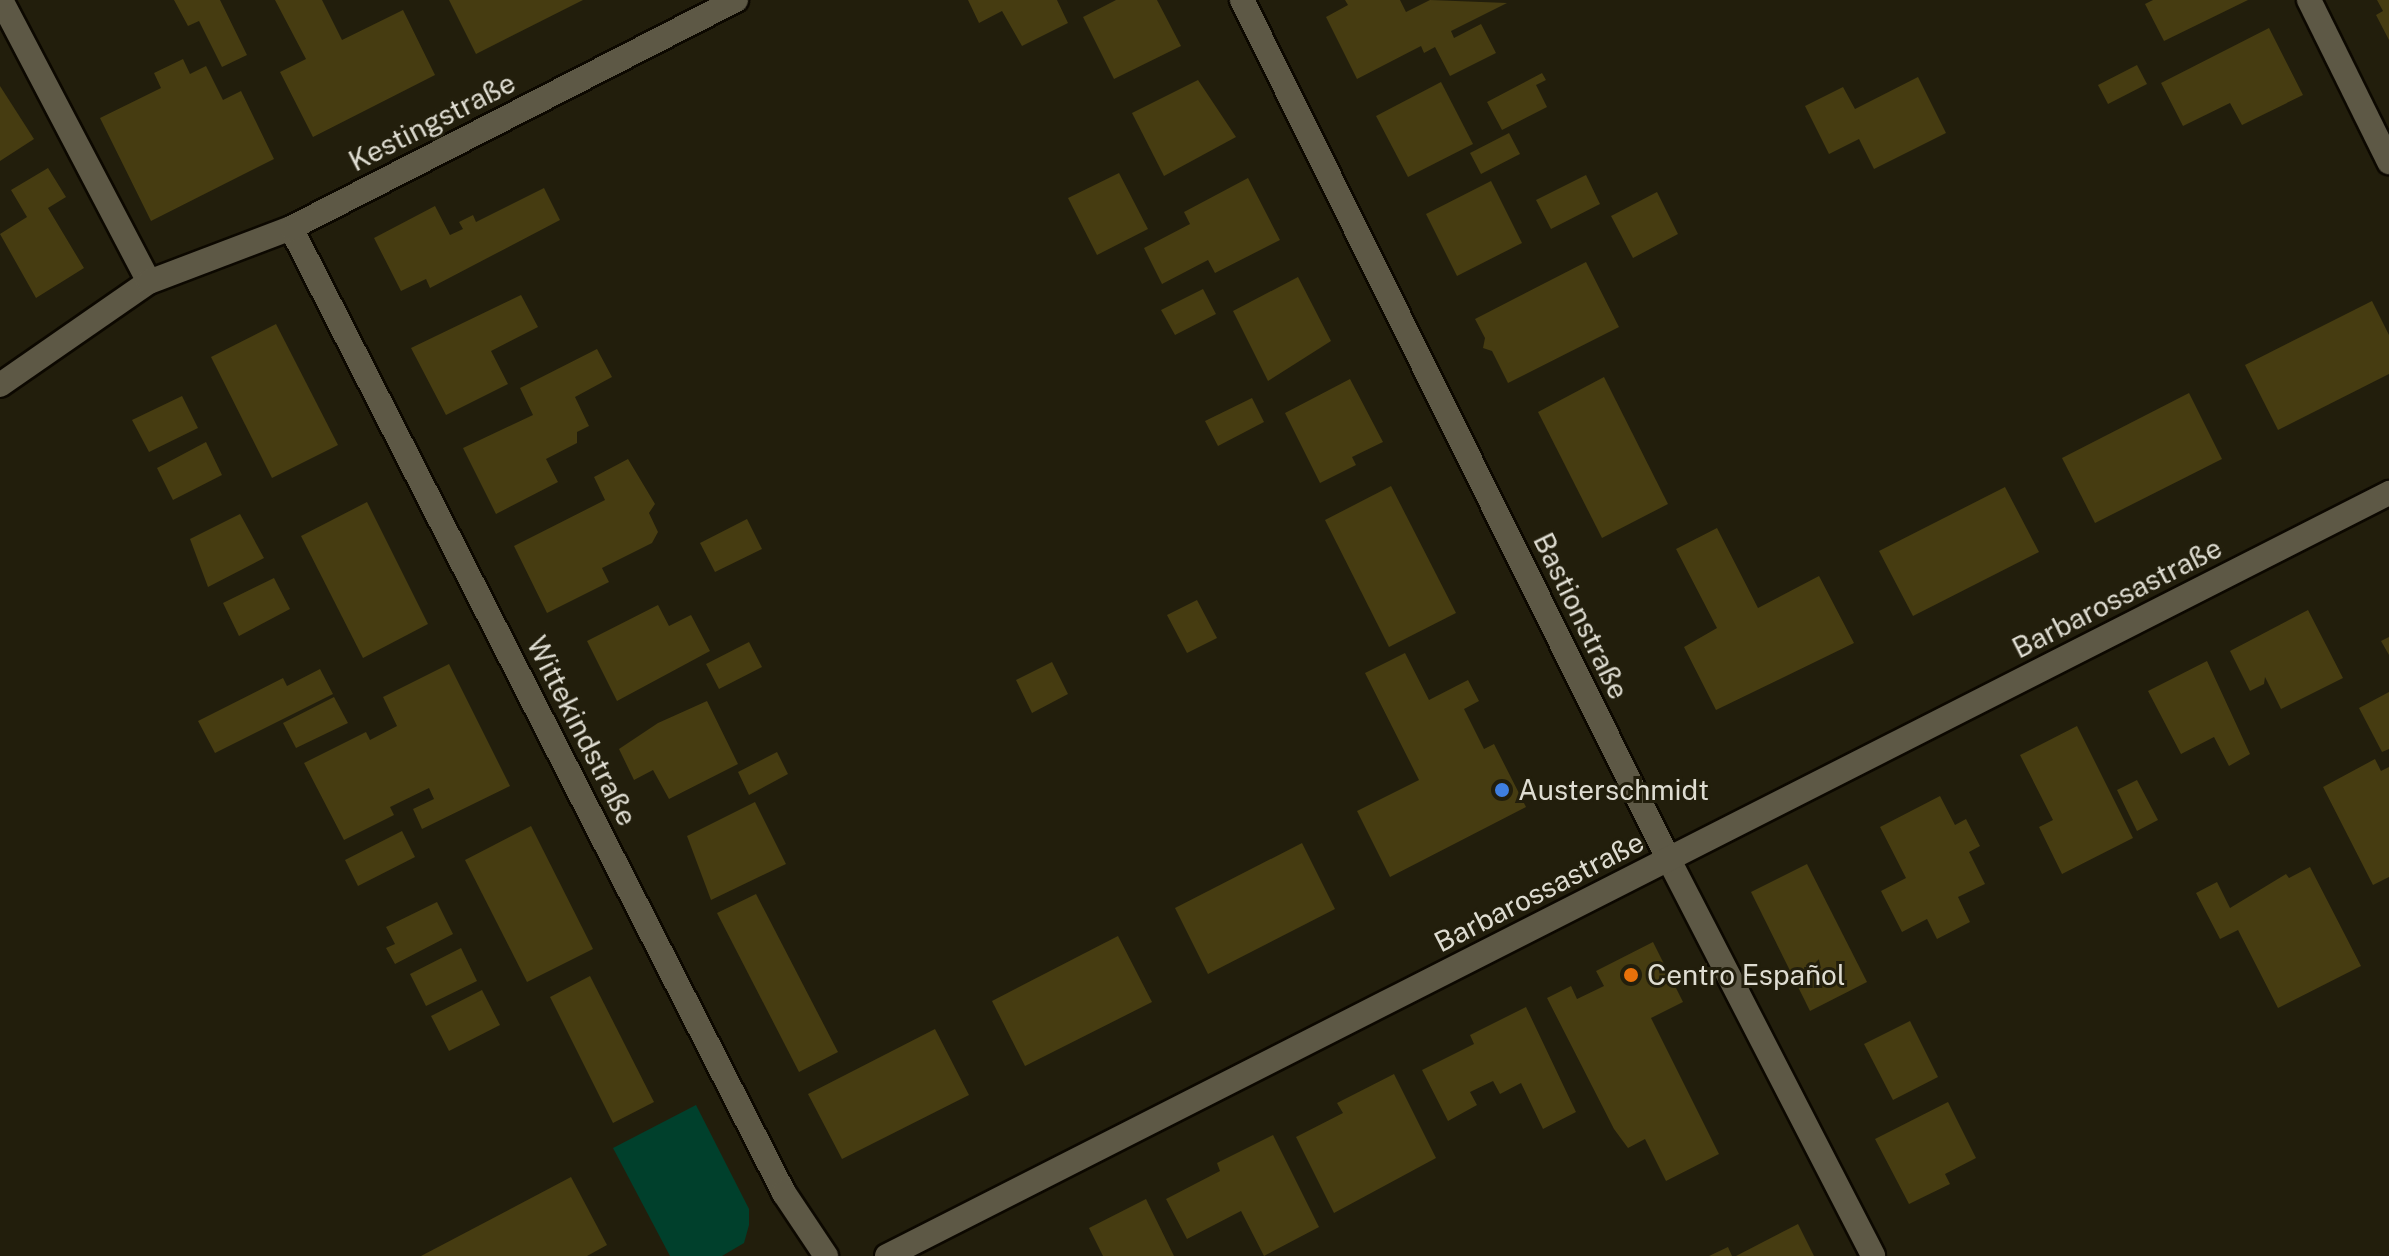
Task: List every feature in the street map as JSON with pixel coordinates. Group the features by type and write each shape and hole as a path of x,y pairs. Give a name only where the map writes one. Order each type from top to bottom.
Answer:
{"street":[{"path":"1,0 149,282"},
{"name":"Kestingstraße","path":"0,385 149,282 291,228 736,0"},
{"name":"Bastionstraße","path":"1242,0 1669,860 1873,1256"},
{"path":"2309,0 2389,162"},
{"name":"Wittekindstraße","path":"291,228 784,1193 826,1256"},
{"name":"Barbarossastraße","path":"887,1256 2389,493"}],"green space":[{"path":"696,1105 749,1209 749,1225 744,1243 722,1256 670,1256 613,1148"}],"building":[{"path":"174,0 220,0 247,55 222,67 199,21 188,26"},
{"path":"275,0 322,0 342,40 403,10 435,75 313,137 280,72 306,59"},
{"path":"449,0 583,0 476,54"},
{"path":"968,0 1057,0 1068,23 1022,46 1002,11 979,23"},
{"path":"1116,0 1157,0 1181,46 1114,79 1083,17"},
{"path":"1345,0 1400,0 1406,12 1430,0 1507,3 1451,31 1454,38 1481,24 1496,53 1450,76 1435,47 1424,53 1421,46 1357,79 1326,17 1348,5"},
{"path":"2153,0 2248,0 2164,41 2145,4"},
{"path":"2377,0 2389,0 2389,40 2376,15 2383,11"},
{"path":"2269,28 2303,95 2242,125 2230,103 2183,126 2161,83"},
{"path":"183,59 190,74 206,66 223,100 241,91 274,159 151,221 100,118 161,88 154,73"},
{"path":"2137,65 2147,84 2108,104 2098,85"},
{"path":"1542,73 1546,80 1536,85 1547,107 1502,130 1487,102"},
{"path":"1918,77 1946,133 1874,169 1859,139 1829,154 1805,106 1843,87 1855,109"},
{"path":"1198,80 1236,137 1164,176 1132,113"},
{"path":"1441,82 1473,144 1408,177 1376,116"},
{"path":"0,86 34,139 0,161"},
{"path":"1509,133 1520,154 1481,174 1470,153"},
{"path":"48,168 66,197 48,208 84,268 36,298 0,234 27,217 11,190"},
{"path":"1119,173 1148,229 1097,255 1068,198"},
{"path":"1586,175 1600,204 1551,229 1536,200"},
{"path":"1248,178 1280,240 1215,273 1208,260 1162,284 1144,248 1190,224 1184,212"},
{"path":"1491,181 1522,243 1457,276 1426,214"},
{"path":"544,188 560,220 430,288 426,279 401,291 374,238 435,206 450,235 463,229 459,222 473,215 476,222"},
{"path":"1657,192 1678,234 1633,258 1611,216"},
{"path":"1586,262 1619,327 1508,383 1492,351 1483,348 1485,338 1475,319"},
{"path":"1298,277 1331,341 1268,381 1233,311"},
{"path":"1203,289 1216,314 1175,335 1161,310"},
{"path":"521,295 538,327 491,351 508,384 446,415 411,348"},
{"path":"2372,301 2389,335 2389,374 2278,430 2245,365"},
{"path":"276,324 338,445 272,478 211,357"},
{"path":"597,349 612,377 575,397 589,426 577,432 577,443 546,459 558,482 496,514 463,448 533,415 520,388"},
{"path":"1604,377 1668,504 1602,538 1538,412"},
{"path":"1350,379 1383,442 1352,457 1356,465 1320,483 1285,413"},
{"path":"2189,393 2222,459 2095,523 2062,458"},
{"path":"182,396 198,428 149,452 132,420"},
{"path":"1252,398 1264,422 1218,446 1205,421"},
{"path":"206,442 222,475 173,500 157,468"},
{"path":"628,459 655,504 649,513 658,532 652,543 602,568 609,582 547,613 514,546 605,500 594,477"},
{"path":"1391,486 1456,613 1389,647 1325,520"},
{"path":"2005,487 2039,552 1913,616 1879,551"},
{"path":"367,502 428,624 363,658 301,536"},
{"path":"240,514 264,558 208,587 190,539"},
{"path":"747,519 762,549 715,572 700,543"},
{"path":"1717,528 1758,608 1819,576 1854,643 1716,710 1684,647 1717,628 1676,549"},
{"path":"274,578 290,609 239,636 223,603"},
{"path":"1197,600 1217,638 1187,653 1167,615"},
{"path":"658,605 669,626 691,615 710,651 617,701 587,641"},
{"path":"2308,610 2343,678 2281,709 2265,677 2264,684 2250,691 2230,651"},
{"path":"2389,637 2389,655 2381,641"},
{"path":"749,642 762,667 719,689 706,664"},
{"path":"1405,653 1429,700 1468,680 1479,701 1464,709 1484,749 1494,744 1526,807 1390,877 1357,811 1419,780 1365,673"},
{"path":"2207,661 2250,754 2229,766 2214,737 2181,754 2148,691"},
{"path":"1052,662 1068,694 1032,713 1016,680"},
{"path":"449,664 510,786 422,829 413,809 434,799 429,788 390,807 394,815 344,840 304,763 366,732 370,740 397,726 383,697"},
{"path":"320,669 333,694 215,753 198,721 283,678 287,686"},
{"path":"2389,692 2389,749 2382,752 2359,708"},
{"path":"334,697 348,723 296,748 283,723"},
{"path":"707,701 738,764 669,799 653,770 634,780 619,749 658,723"},
{"path":"2077,726 2133,838 2062,874 2039,827 2053,820 2020,755"},
{"path":"777,752 788,774 749,795 738,772"},
{"path":"2375,759 2381,771 2389,767 2389,877 2373,885 2323,787"},
{"path":"2137,780 2158,820 2137,831 2117,790"},
{"path":"1940,796 1955,825 1966,819 1980,846 1969,852 1985,884 1958,897 1970,922 1937,939 1927,919 1902,932 1881,891 1906,878 1880,827"},
{"path":"755,802 786,864 711,900 687,836"},
{"path":"531,826 593,949 527,982 465,860"},
{"path":"402,831 415,857 358,886 345,860"},
{"path":"1302,843 1335,909 1208,974 1175,908"},
{"path":"1807,864 1867,982 1810,1011 1751,892"},
{"path":"2310,867 2361,966 2278,1008 2238,930 2220,939 2196,893 2217,882 2230,908 2286,874 2289,878"},
{"path":"756,894 838,1052 799,1072 717,913"},
{"path":"437,902 453,934 395,964 386,948 395,944 386,927"},
{"path":"1118,936 1152,1002 1025,1066 992,1001"},
{"path":"1653,942 1683,1002 1651,1018 1719,1154 1666,1181 1645,1139 1628,1148 1614,1129 1547,998 1571,986 1577,999 1604,986 1596,971"},
{"path":"461,948 477,981 426,1006 410,974"},
{"path":"590,976 654,1102 613,1123 550,997"},
{"path":"482,990 500,1025 449,1051 431,1016"},
{"path":"1526,1007 1576,1112 1543,1129 1521,1083 1500,1094 1493,1081 1470,1092 1477,1105 1448,1121 1422,1070 1474,1044 1470,1035"},
{"path":"1910,1021 1938,1077 1893,1100 1864,1044"},
{"path":"935,1029 969,1095 842,1159 808,1094"},
{"path":"1394,1074 1436,1158 1334,1213 1296,1137 1343,1113 1337,1103"},
{"path":"1948,1102 1976,1158 1945,1174 1950,1184 1909,1204 1875,1139"},
{"path":"1273,1135 1319,1227 1264,1256 1241,1211 1187,1239 1166,1199 1220,1171 1217,1163"},
{"path":"571,1177 607,1245 587,1256 421,1256"},
{"path":"1146,1199 1174,1256 1103,1256 1089,1228"},
{"path":"1798,1224 1814,1256 1736,1256"},
{"path":"1728,1247 1732,1256 1709,1256"}],"place":[{"name":"Austerschmidt","path":"1502,790"},
{"name":"Centro Español","path":"1631,975"}]}
